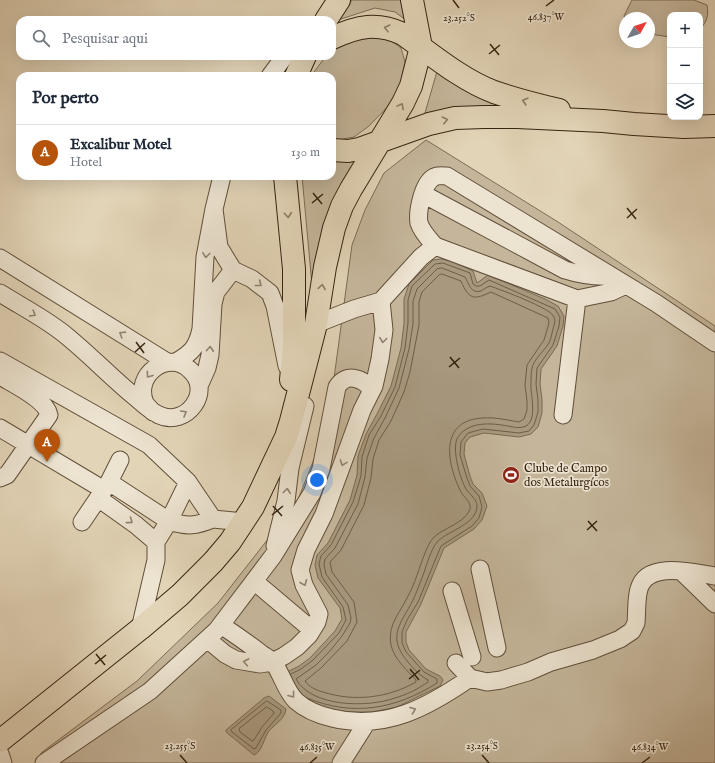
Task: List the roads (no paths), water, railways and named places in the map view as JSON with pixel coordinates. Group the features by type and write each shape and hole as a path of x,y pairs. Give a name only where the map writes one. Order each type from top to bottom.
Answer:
{"main road":[{"path":"329,16 339,0"},
{"path":"0,741 140,629 180,595 208,568 230,542 253,507 286,437 291,421 316,324 325,267 334,228 342,206 403,103 411,86 421,47 412,0"},
{"path":"336,36 357,28 371,26 383,27 403,34 466,78 493,91 536,105 603,121"},
{"path":"336,150 348,151 359,149 429,124 455,118 484,116 603,121 655,125 715,126"},
{"path":"275,459 291,384 294,346 294,269 285,180"}],"street":[{"path":"319,16 333,0"},
{"path":"277,72 299,60"},
{"path":"626,285 611,292 577,299 435,246 424,232 418,214 428,182 434,177 440,175 446,176 656,302 715,343"},
{"path":"153,412 146,404 142,394 143,383 148,373 156,366 171,362 191,352 196,346 199,338 201,329 205,257 221,180"},
{"path":"423,194 565,270 580,275 594,277 612,276"},
{"path":"214,209 219,247 233,270 252,279 270,294 275,306 291,384"},
{"path":"316,324 354,309 381,301 421,256 435,246"},
{"path":"0,258 171,362 184,365 191,370 196,377 199,386 199,394 196,402 185,414 169,418 160,416 153,412 118,382 69,337 0,293"},
{"path":"199,386 207,368 210,355 213,304 216,292 233,270"},
{"path":"563,415 577,299"},
{"path":"207,639 225,654 236,660 260,664 272,662 298,647 309,635 317,622 319,614 304,585 300,570 306,550 324,514 362,410 372,390 380,359 384,330 381,301"},
{"path":"0,361 149,445 188,482 213,520"},
{"path":"273,556 276,536 286,501 290,468 302,424 307,394 306,363"},
{"path":"0,376 41,402 48,410 49,415 7,475 0,478"},
{"path":"44,763 150,691 207,639 221,624 273,556 312,493 319,475 337,387 346,378 356,379 363,382 372,390"},
{"path":"0,428 103,490 169,521 179,524 197,525 213,520 244,522"},
{"path":"82,522 120,460"},
{"path":"140,629 156,560 156,542 169,521 188,482"},
{"path":"103,490 132,522 156,542"},
{"path":"480,569 497,648"},
{"path":"681,571 715,604"},
{"path":"456,663 470,678 487,682 502,680 528,672 551,662 593,650 627,635 635,627 639,589 642,582 654,572 681,571 715,576"},
{"path":"254,581 312,630"},
{"path":"452,591 472,657"},
{"path":"221,624 272,662 290,694 297,702 309,710 325,717 343,721 367,722 386,719 413,711 444,695 470,678"},
{"path":"341,763 367,722"},
{"path":"0,754 3,763"}],"water":[{"path":"442,259 454,262 473,271 477,283 488,275 558,306 564,316 563,326 557,346 541,369 540,384 542,413 538,427 531,434 519,437 484,433 470,437 465,443 464,454 470,476 473,484 482,493 487,506 482,520 474,529 444,548 421,604 406,632 406,642 409,650 426,669 440,676 443,680 440,686 397,707 372,712 329,710 314,705 295,694 287,672 310,658 335,631 342,619 340,608 318,578 315,565 317,555 328,543 350,500 357,475 358,456 366,434 391,386 401,348 404,323 404,299 409,284 433,260"},
{"path":"269,696 286,709 285,713 282,719 269,731 261,748 254,755 226,732 226,730 264,698"}],"place":[{"name":"Excalibur Motel","path":"47,462"},
{"name":"Clube de Campo dos Metalurgícos","path":"511,475"}]}
